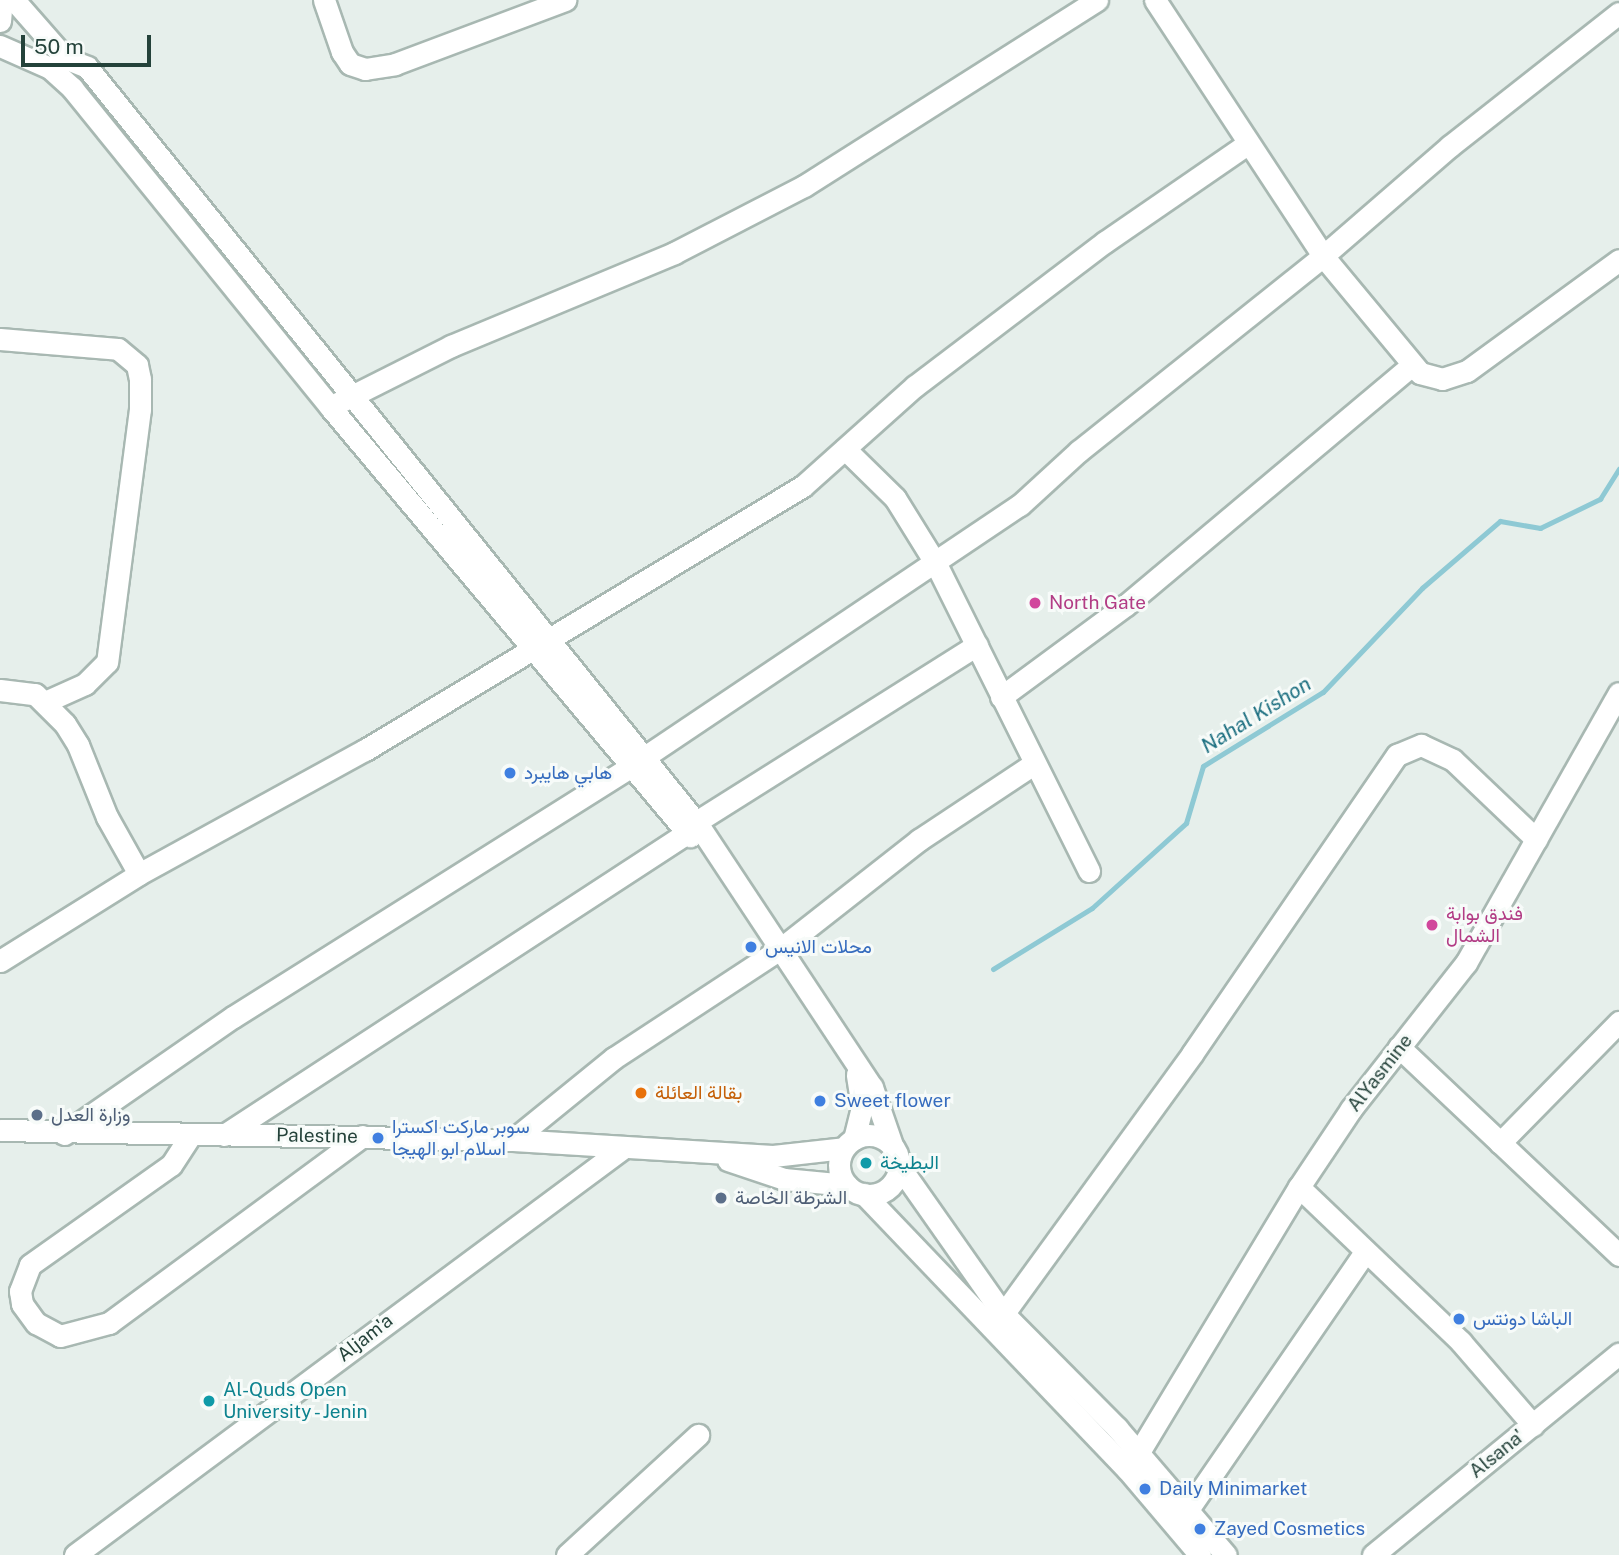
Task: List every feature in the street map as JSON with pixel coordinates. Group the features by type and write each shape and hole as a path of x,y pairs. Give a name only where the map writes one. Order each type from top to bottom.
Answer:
{"street":[{"path":"0,21 2,0"},
{"path":"14,0 65,58 87,67 350,394 541,642 692,827 780,949 854,1061 884,1113 896,1157 891,1185 855,1189 784,1179 736,1165 718,1154"},
{"path":"324,0 342,52 351,64 365,69 395,64 565,0"},
{"path":"331,408 350,394 450,346 674,253 804,186 1097,0"},
{"path":"1155,0 1323,256 1412,365 1430,379 1467,371 1619,260"},
{"path":"64,1133 233,1017 637,760 936,564 1020,505 1090,442 1323,256 1450,146 1619,13"},
{"path":"0,46 50,68 72,88 331,408 541,642"},
{"path":"0,961 139,874 365,750 803,486 915,386 1247,144"},
{"path":"0,339 118,349 137,365 140,379 140,409 107,662 85,684 45,702"},
{"path":"1001,697 1126,606 1412,365"},
{"path":"845,449 895,498 936,564 1032,765 1088,871"},
{"path":"224,1135 692,827 977,645"},
{"path":"0,690 35,694 45,702 78,744 107,817 139,874"},
{"name":"AlYasmine","path":"1139,1452 1299,1187 1399,1047 1466,963 1618,697"},
{"path":"1004,1313 1192,1054 1397,755 1421,745 1453,760 1536,839"},
{"path":"513,1140 614,1058 780,949 919,840 1032,765"},
{"path":"1500,1143 1619,1021"},
{"path":"1399,1047 1619,1255"},
{"path":"854,1061 862,1107 839,1166 855,1189 1127,1469 1200,1555"},
{"name":"Palestine","path":"0,1130 190,1136 363,1136 513,1140 718,1154 810,1155 849,1144"},
{"path":"190,1136 171,1165 30,1265 20,1291 22,1304 36,1323 60,1336 109,1323 363,1136"},
{"path":"849,1144 878,1136 896,1157 1004,1313 1139,1452 1226,1555"},
{"name":"Aljam'a","path":"75,1555 623,1148"},
{"path":"1299,1187 1461,1342 1533,1425"},
{"path":"1189,1508 1365,1252"},
{"name":"Alsana'","path":"1374,1555 1619,1354"},
{"path":"567,1555 698,1435"}],"waterway":[{"name":"Nahal Kishon","path":"993,969 1092,908 1186,823 1203,766 1323,692 1422,588 1500,521 1540,528 1600,499 1619,469"}],"place":[{"name":"North Gate","path":"1035,603"},
{"name":"هابي هايبرد","path":"510,773"},
{"name":"فندق بوابة الشمال","path":"1432,925"},
{"name":"محلات الانيس","path":"751,947"},
{"name":"بقالة العائلة","path":"641,1093"},
{"name":"Sweet flower","path":"820,1101"},
{"name":"وزارة العدل","path":"37,1115"},
{"name":"سوبر ماركت اكسترا اسلام ابو الهيجا","path":"378,1138"},
{"name":"البطيخة","path":"866,1163"},
{"name":"الشرطة الخاصة","path":"721,1198"},
{"name":"الباشا دونتس","path":"1459,1319"},
{"name":"Al-Quds Open University - Jenin","path":"209,1401"},
{"name":"Daily Minimarket","path":"1145,1489"},
{"name":"Zayed Cosmetics","path":"1200,1529"}]}
